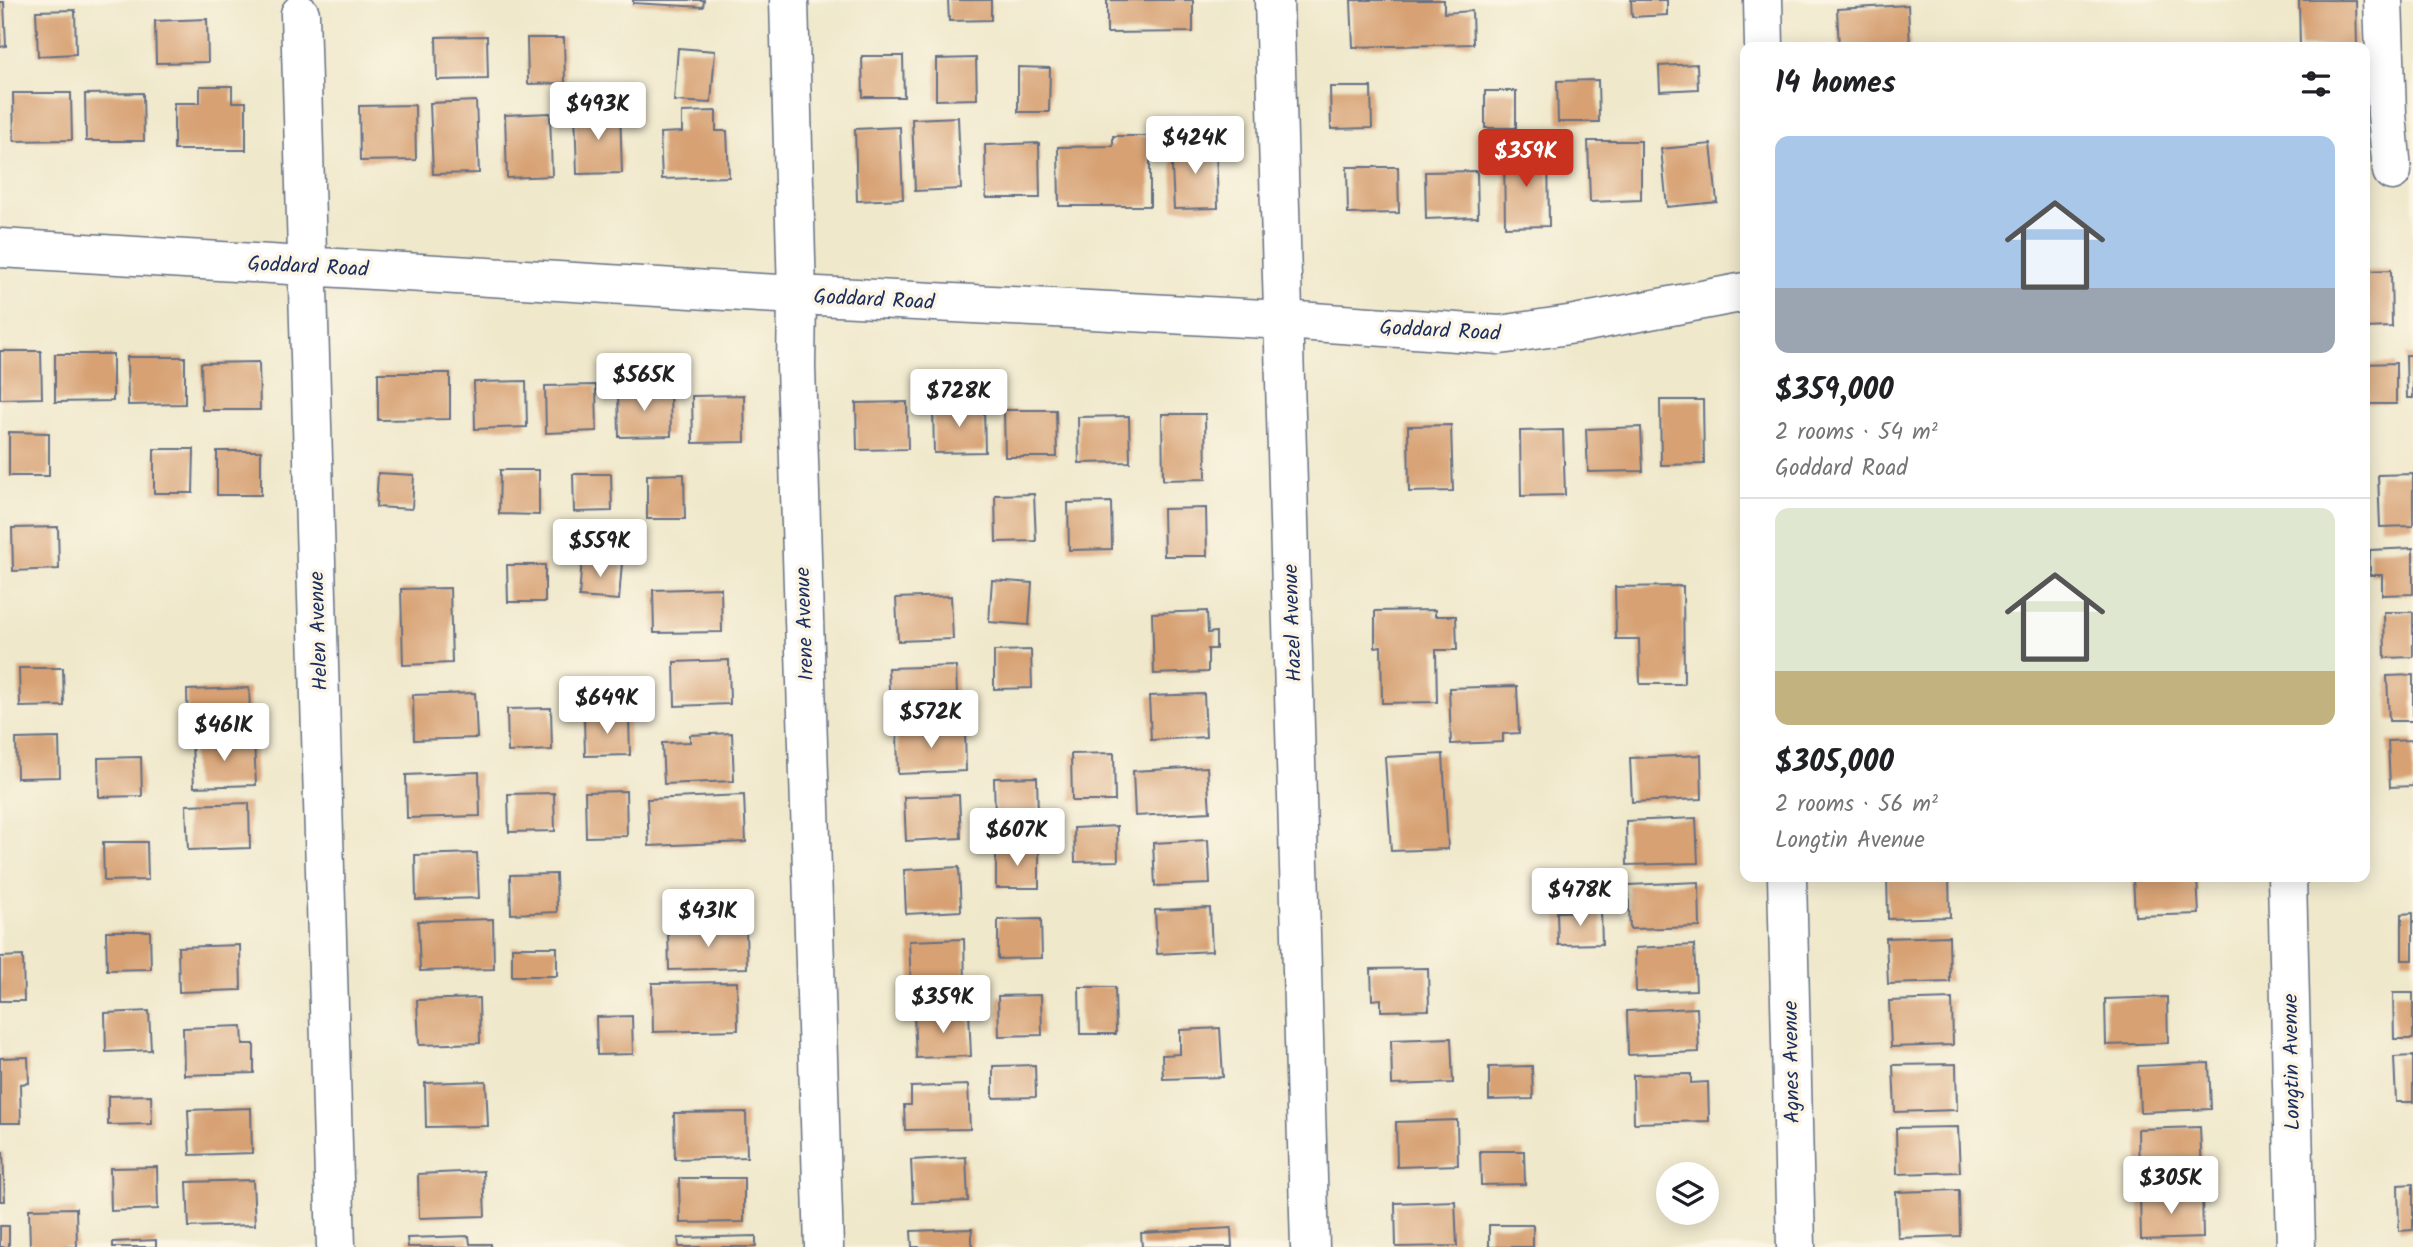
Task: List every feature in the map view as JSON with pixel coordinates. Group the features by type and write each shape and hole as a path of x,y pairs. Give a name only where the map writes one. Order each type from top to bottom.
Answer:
{"street":[{"name":"Irene Avenue","path":"789,0 797,295 796,367 824,1247"},
{"name":"Hazel Avenue","path":"1275,0 1310,1247"},
{"path":"1763,0 1764,42"},
{"path":"2383,0 2390,172"},
{"name":"Helen Avenue","path":"300,14 336,1247"},
{"name":"Goddard Road","path":"0,248 797,295 1284,320 1500,335 1575,324 1740,293"},
{"name":"Agnes Avenue","path":"1787,882 1796,1247"},
{"name":"Longtin Avenue","path":"2287,882 2296,1247"}],"building":[{"path":"633,0 704,0 703,7 633,3"},
{"path":"948,0 991,0 991,20 949,21"},
{"path":"1107,0 1193,0 1193,32 1107,33"},
{"path":"1351,0 1444,0 1444,13 1472,11 1473,44 1353,47"},
{"path":"1631,0 1667,0 1667,15 1632,17"},
{"path":"2299,0 2356,0 2357,42 2300,42"},
{"path":"0,2 4,2 6,46 0,47"},
{"path":"1908,5 1910,42 1839,42 1837,9"},
{"path":"75,10 76,54 38,56 36,11"},
{"path":"207,19 208,62 156,63 155,21"},
{"path":"487,36 488,79 437,80 436,37"},
{"path":"527,38 564,38 565,83 528,84"},
{"path":"678,48 715,51 711,103 674,101"},
{"path":"862,56 903,56 904,97 863,97"},
{"path":"976,58 977,99 936,100 936,59"},
{"path":"1697,64 1698,89 1660,91 1659,66"},
{"path":"1018,67 1050,68 1049,112 1018,112"},
{"path":"1598,80 1599,122 1558,122 1557,81"},
{"path":"200,86 232,86 232,102 246,102 246,150 174,150 174,103 200,103"},
{"path":"1330,87 1371,87 1372,128 1331,129"},
{"path":"1485,91 1516,91 1516,128 1485,128"},
{"path":"13,93 71,93 72,140 14,141"},
{"path":"143,93 144,141 86,141 85,94"},
{"path":"476,101 479,173 433,174 430,103"},
{"path":"415,105 416,160 360,161 359,106"},
{"path":"620,109 622,173 577,174 575,110"},
{"path":"716,111 716,131 727,131 729,177 662,179 660,133 682,132 682,112"},
{"path":"550,113 552,176 507,178 505,115"},
{"path":"958,117 961,189 915,191 912,119"},
{"path":"900,127 903,199 857,201 855,129"},
{"path":"1113,136 1150,136 1150,206 1059,206 1058,147 1113,146"},
{"path":"1588,141 1641,141 1641,200 1590,202"},
{"path":"1039,143 1040,198 986,198 985,145"},
{"path":"1216,144 1218,208 1174,209 1171,145"},
{"path":"1711,144 1717,202 1667,207 1661,149"},
{"path":"1548,151 1549,226 1505,227 1504,152"},
{"path":"1347,167 1398,167 1399,213 1348,214"},
{"path":"1477,171 1478,217 1426,219 1425,172"},
{"path":"2391,270 2392,327 2370,328 2370,271"},
{"path":"0,351 41,351 42,398 0,399"},
{"path":"55,354 113,354 113,401 55,402"},
{"path":"2406,355 2413,355 2413,398 2407,398"},
{"path":"127,357 185,357 185,404 128,405"},
{"path":"259,362 260,410 202,410 201,363"},
{"path":"2396,363 2396,404 2370,404 2370,364"},
{"path":"378,373 450,373 450,419 378,420"},
{"path":"526,381 527,427 475,429 474,382"},
{"path":"596,385 597,431 546,433 545,386"},
{"path":"670,389 671,436 619,437 618,390"},
{"path":"744,395 745,442 693,443 692,396"},
{"path":"1660,400 1703,400 1704,464 1661,465"},
{"path":"907,402 908,449 857,450 856,403"},
{"path":"933,406 984,406 985,452 934,453"},
{"path":"1004,410 1056,410 1057,457 1005,457"},
{"path":"1162,414 1205,414 1206,479 1163,480"},
{"path":"1129,416 1130,462 1079,463 1078,417"},
{"path":"1451,425 1453,491 1409,492 1408,426"},
{"path":"1641,427 1643,471 1588,472 1586,429"},
{"path":"1563,430 1565,495 1521,496 1520,431"},
{"path":"9,432 49,433 49,476 9,476"},
{"path":"154,449 194,449 193,493 154,493"},
{"path":"217,451 261,451 261,495 217,495"},
{"path":"500,470 539,470 539,515 499,514"},
{"path":"378,473 414,475 412,509 376,507"},
{"path":"573,474 611,474 612,511 574,512"},
{"path":"684,474 685,519 647,519 647,475"},
{"path":"2413,474 2413,526 2380,527 2378,475"},
{"path":"1034,494 1036,541 996,542 995,495"},
{"path":"1111,502 1112,549 1069,550 1068,503"},
{"path":"1206,508 1207,556 1164,556 1163,509"},
{"path":"58,527 59,569 13,571 12,528"},
{"path":"2413,548 2413,594 2382,595 2382,575 2370,575 2370,550"},
{"path":"582,558 622,562 619,600 579,597"},
{"path":"507,565 545,565 545,602 508,602"},
{"path":"992,580 1032,583 1029,625 989,622"},
{"path":"1683,586 1684,684 1640,684 1639,639 1616,639 1615,587"},
{"path":"450,588 452,663 403,665 401,589"},
{"path":"721,588 722,632 654,633 653,590"},
{"path":"951,596 953,639 898,641 896,598"},
{"path":"1435,610 1435,616 1456,616 1457,650 1436,650 1437,702 1382,703 1381,646 1375,647 1375,611"},
{"path":"1207,611 1208,633 1216,632 1216,649 1208,649 1208,672 1154,674 1152,613"},
{"path":"2384,612 2413,612 2413,657 2385,658"},
{"path":"1031,650 1032,688 994,689 994,651"},
{"path":"729,660 730,704 675,706 674,662"},
{"path":"956,666 957,694 938,694 938,709 890,711 888,668"},
{"path":"19,668 63,668 64,706 20,707"},
{"path":"2413,675 2413,721 2389,721 2387,676"},
{"path":"1517,686 1519,733 1503,734 1503,742 1451,744 1449,688"},
{"path":"249,688 251,733 188,735 187,690"},
{"path":"475,693 477,738 414,740 413,695"},
{"path":"1204,694 1206,737 1151,740 1149,696"},
{"path":"551,708 552,750 508,752 507,709"},
{"path":"629,717 630,755 585,756 584,718"},
{"path":"965,727 966,771 898,774 897,730"},
{"path":"732,733 734,781 664,784 662,743 690,742 690,735"},
{"path":"59,738 60,777 17,778 16,739"},
{"path":"254,740 256,785 194,787 192,742"},
{"path":"2413,740 2413,786 2390,787 2388,741"},
{"path":"1114,753 1115,801 1072,801 1071,754"},
{"path":"1443,754 1448,849 1391,851 1385,757"},
{"path":"1701,755 1702,799 1632,802 1630,758"},
{"path":"141,757 142,796 99,797 98,758"},
{"path":"1207,767 1210,812 1135,816 1133,771"},
{"path":"479,772 480,816 407,818 406,775"},
{"path":"1037,777 1038,816 995,817 994,778"},
{"path":"626,791 627,836 586,837 585,792"},
{"path":"554,793 555,831 509,832 508,794"},
{"path":"744,795 746,842 649,846 647,799"},
{"path":"959,795 961,838 906,841 904,797"},
{"path":"249,803 250,848 188,850 186,805"},
{"path":"1696,818 1698,863 1627,865 1626,821"},
{"path":"1117,826 1118,861 1075,862 1074,828"},
{"path":"1208,840 1210,884 1155,886 1153,843"},
{"path":"103,842 147,842 148,880 104,881"},
{"path":"996,849 1039,849 1039,888 996,888"},
{"path":"477,853 479,898 416,900 415,855"},
{"path":"959,867 961,911 906,914 904,870"},
{"path":"556,874 557,912 511,914 510,875"},
{"path":"1699,882 1700,927 1630,929 1628,885"},
{"path":"1887,882 1949,882 1950,917 1888,919"},
{"path":"2133,882 2197,882 2199,914 2135,916"},
{"path":"1210,908 1212,951 1157,954 1155,910"},
{"path":"1601,911 1602,944 1558,945 1557,912"},
{"path":"2413,913 2413,960 2402,960 2402,914"},
{"path":"493,919 494,969 420,971 418,921"},
{"path":"1041,919 1042,958 998,959 998,920"},
{"path":"746,928 747,968 669,970 668,930"},
{"path":"106,931 150,931 151,969 107,970"},
{"path":"1949,936 1950,982 1888,984 1886,938"},
{"path":"964,939 965,983 911,986 909,941"},
{"path":"240,945 241,990 179,992 178,947"},
{"path":"1694,945 1696,990 1636,992 1635,948"},
{"path":"512,947 557,947 557,976 512,976"},
{"path":"23,956 24,1001 0,1001 0,957"},
{"path":"1428,968 1429,1010 1381,1011 1381,999 1372,1000 1371,969"},
{"path":"737,982 738,1030 653,1032 652,983"},
{"path":"1079,987 1115,987 1116,1034 1080,1034"},
{"path":"2393,993 2413,993 2413,1039 2394,1039"},
{"path":"1041,995 1042,1035 999,1036 998,996"},
{"path":"2167,997 2168,1043 2106,1045 2105,999"},
{"path":"479,998 480,1043 419,1045 417,1000"},
{"path":"1952,999 1953,1045 1891,1047 1889,1001"},
{"path":"1697,1008 1699,1052 1628,1055 1627,1011"},
{"path":"149,1011 151,1050 106,1052 105,1013"},
{"path":"969,1012 971,1056 916,1058 914,1015"},
{"path":"632,1016 633,1054 597,1055 596,1017"},
{"path":"242,1026 243,1044 254,1044 254,1073 184,1075 183,1028"},
{"path":"1220,1028 1223,1077 1163,1079 1162,1055 1180,1054 1180,1030"},
{"path":"1451,1038 1453,1083 1392,1085 1391,1040"},
{"path":"2413,1056 2413,1102 2396,1102 2394,1057"},
{"path":"28,1057 29,1083 20,1084 21,1123 0,1123 0,1058"},
{"path":"2209,1063 2211,1109 2140,1112 2138,1066"},
{"path":"1956,1064 1957,1110 1895,1112 1893,1065"},
{"path":"1035,1065 1036,1097 993,1098 993,1066"},
{"path":"1532,1066 1533,1099 1489,1100 1489,1067"},
{"path":"1691,1074 1691,1083 1708,1082 1709,1121 1634,1123 1633,1075"},
{"path":"486,1081 488,1126 426,1127 425,1083"},
{"path":"968,1085 970,1129 905,1130 904,1105 911,1105 911,1087"},
{"path":"151,1095 152,1124 108,1125 108,1096"},
{"path":"251,1108 252,1153 190,1155 188,1110"},
{"path":"746,1112 747,1157 675,1159 674,1113"},
{"path":"1457,1120 1458,1165 1397,1167 1396,1122"},
{"path":"1958,1127 1960,1172 1897,1174 1896,1128"},
{"path":"2200,1127 2202,1173 2139,1175 2138,1129"},
{"path":"1480,1151 1524,1151 1525,1184 1481,1185"},
{"path":"0,1152 3,1152 5,1201 0,1201"},
{"path":"966,1157 968,1201 913,1203 911,1160"},
{"path":"157,1167 158,1209 111,1211 110,1168"},
{"path":"483,1171 485,1216 419,1218 418,1174"},
{"path":"679,1178 744,1178 744,1222 680,1223"},
{"path":"253,1180 255,1225 189,1227 187,1182"},
{"path":"2413,1184 2413,1230 2399,1231 2398,1185"},
{"path":"1959,1190 1960,1236 1898,1238 1896,1192"},
{"path":"2202,1192 2203,1238 2141,1240 2140,1194"},
{"path":"1455,1201 1457,1246 1396,1247 1395,1203"},
{"path":"76,1208 77,1247 30,1247 29,1209"},
{"path":"1489,1225 1533,1225 1533,1247 1489,1247"},
{"path":"0,1226 9,1226 9,1247 0,1247"},
{"path":"1231,1228 1232,1247 1142,1247 1141,1233"},
{"path":"972,1229 972,1247 912,1247 911,1231"},
{"path":"469,1236 470,1244 491,1244 491,1247 408,1247 407,1238"},
{"path":"756,1236 756,1247 679,1247 678,1238"},
{"path":"156,1240 156,1247 113,1247 113,1242"}]}
